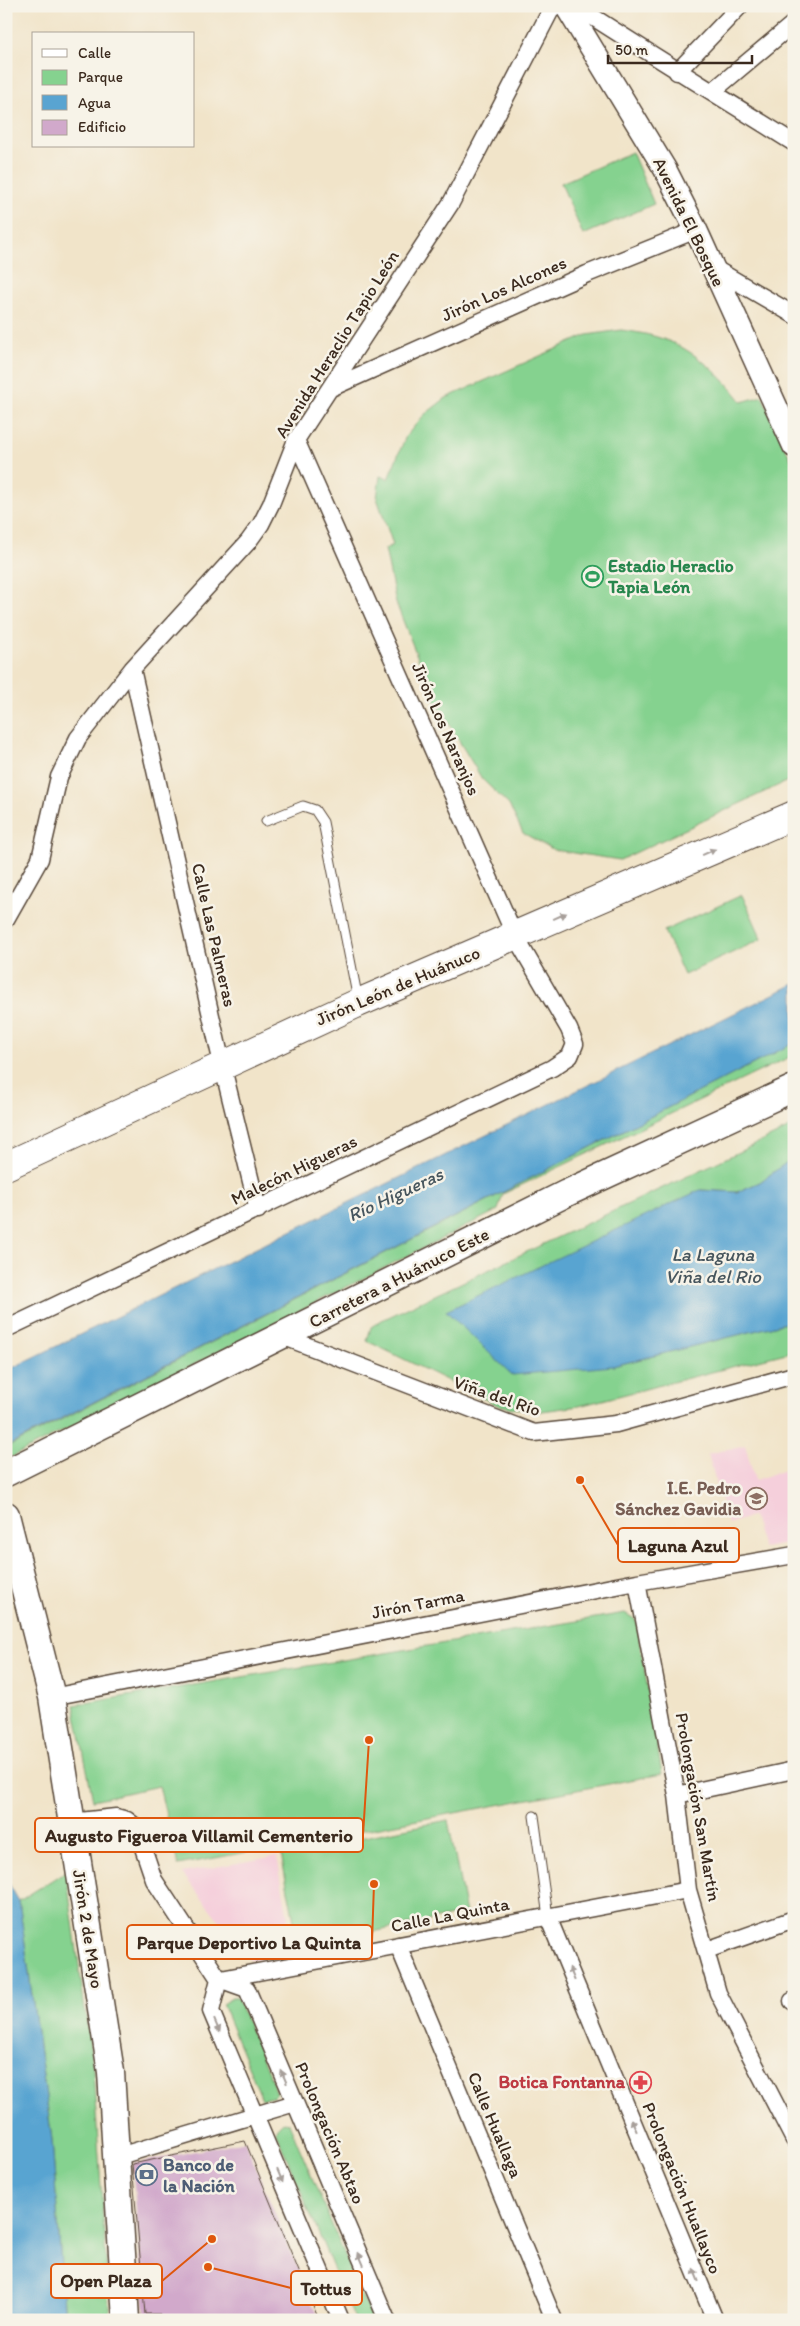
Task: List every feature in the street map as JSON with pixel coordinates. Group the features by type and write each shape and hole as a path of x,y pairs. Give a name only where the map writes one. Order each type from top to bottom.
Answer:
{"highway":[{"name":"Jirón León de Huánuco","path":"6,1166 222,1064 358,1003 794,815"}],"main road":[{"name":"Carretera a Huánuco Este","path":"6,1473 568,1193 794,1088"},
{"name":"Jirón 2 de Mayo","path":"6,1515 52,1697 111,2072 126,2320"}],"street":[{"name":"Avenida Heraclio Tapio León","path":"6,918 40,859 59,777 78,738 132,669 248,542 261,524 296,440 451,203 553,6"},
{"name":"Avenida El Bosque","path":"566,6 665,170 696,230 794,446"},
{"path":"576,6 677,72 713,92 794,143"},
{"path":"677,72 740,6"},
{"path":"713,92 794,23"},
{"name":"Jirón Los Alcones","path":"331,388 587,274 696,230"},
{"path":"712,267 794,315"},
{"name":"Jirón Los Naranjos","path":"296,440 515,936 569,1029"},
{"name":"Calle Las Palmeras","path":"132,669 222,1064 258,1210"},
{"name":"Malecón Higueras","path":"6,1329 552,1068 570,1056 575,1044 569,1029"},
{"name":"Viña del Río","path":"282,1336 534,1432 616,1424 794,1375"},
{"name":"Jirón Tarma","path":"52,1697 637,1582 794,1555"},
{"name":"Prolongación San Martín","path":"637,1582 677,1795 688,1890 707,1950 718,1994 794,2140"},
{"path":"677,1795 794,1770"},
{"path":"71,1822 116,1817 127,1820 136,1827 154,1880 219,1980 211,2011 341,2320"},
{"name":"Calle La Quinta","path":"219,1980 688,1890"},
{"name":"Prolongación Huallayco","path":"548,1917 715,2320"},
{"path":"707,1950 794,1920"},
{"name":"Calle Huallaga","path":"398,1945 554,2320"},
{"name":"Prolongación Abtao","path":"219,1980 247,1989 387,2320"},
{"path":"116,2157 295,2103"}],"lane":[{"path":"266,821 303,806 315,810 323,822 358,1003"},
{"name":"Prolongación Huallayco","path":"534,1816 548,1917"}],"shaded area":[{"name":"I.E. Pedro Sánchez Gavidia","path":"745,1445 755,1480 794,1467 794,1543 763,1548 753,1516 728,1524 708,1454"},
{"path":"277,1856 294,1952 250,1960 182,1873"}],"green space":[{"path":"632,152 654,204 583,235 561,183"},
{"name":"Estadio Heraclio Tapia León","path":"621,330 658,337 685,349 727,383 742,402 762,396 794,466 794,778 620,860 554,850 523,833 509,805 482,779 435,701 396,603 385,549 393,545 377,498 380,476 388,479 406,436 424,415 446,398 587,335"},
{"path":"742,895 762,939 684,975 664,931"},
{"path":"794,1043 794,1055 503,1194 498,1210 6,1460 6,1448"},
{"path":"794,1126 794,1157 760,1182 737,1192 700,1190 613,1366 794,1321 794,1351 579,1406 535,1412 497,1405 367,1341 371,1327 382,1320"},
{"path":"625,1613 636,1620 662,1774 178,1865 159,1786 93,1800 74,1705"},
{"path":"448,1820 466,1913 299,1947 281,1854"},
{"path":"66,1871 93,2068 110,2320 65,2320 52,2140 19,1901"},
{"path":"232,1998 237,1998 277,2093 273,2097 262,2099 222,2004"},
{"path":"283,2122 289,2123 372,2320 355,2320 275,2130"}],"water":[{"name":"Río Higueras","path":"794,984 794,1043 6,1447 6,1371"},
{"name":"La Laguna Viña del Rio","path":"794,1157 794,1321 613,1366 512,1375 446,1311 700,1190 737,1192 760,1182"},
{"path":"6,1879 19,1901 52,2140 65,2320 6,2320"}],"building":[{"path":"245,2141 319,2320 160,2320 160,2314 145,2314 132,2164"}],"place":[{"name":"Estadio Heraclio Tapia León","path":"592,576"},
{"name":"Laguna Azul","path":"580,1480"},
{"name":"I.E. Pedro Sánchez Gavidia","path":"757,1498"},
{"name":"Augusto Figueroa Villamil Cementerio","path":"369,1740"},
{"name":"Parque Deportivo La Quinta","path":"374,1884"},
{"name":"Botica Fontanna","path":"641,2082"},
{"name":"Banco de la Nación","path":"147,2175"},
{"name":"Open Plaza","path":"212,2239"},
{"name":"Tottus","path":"208,2267"}]}
